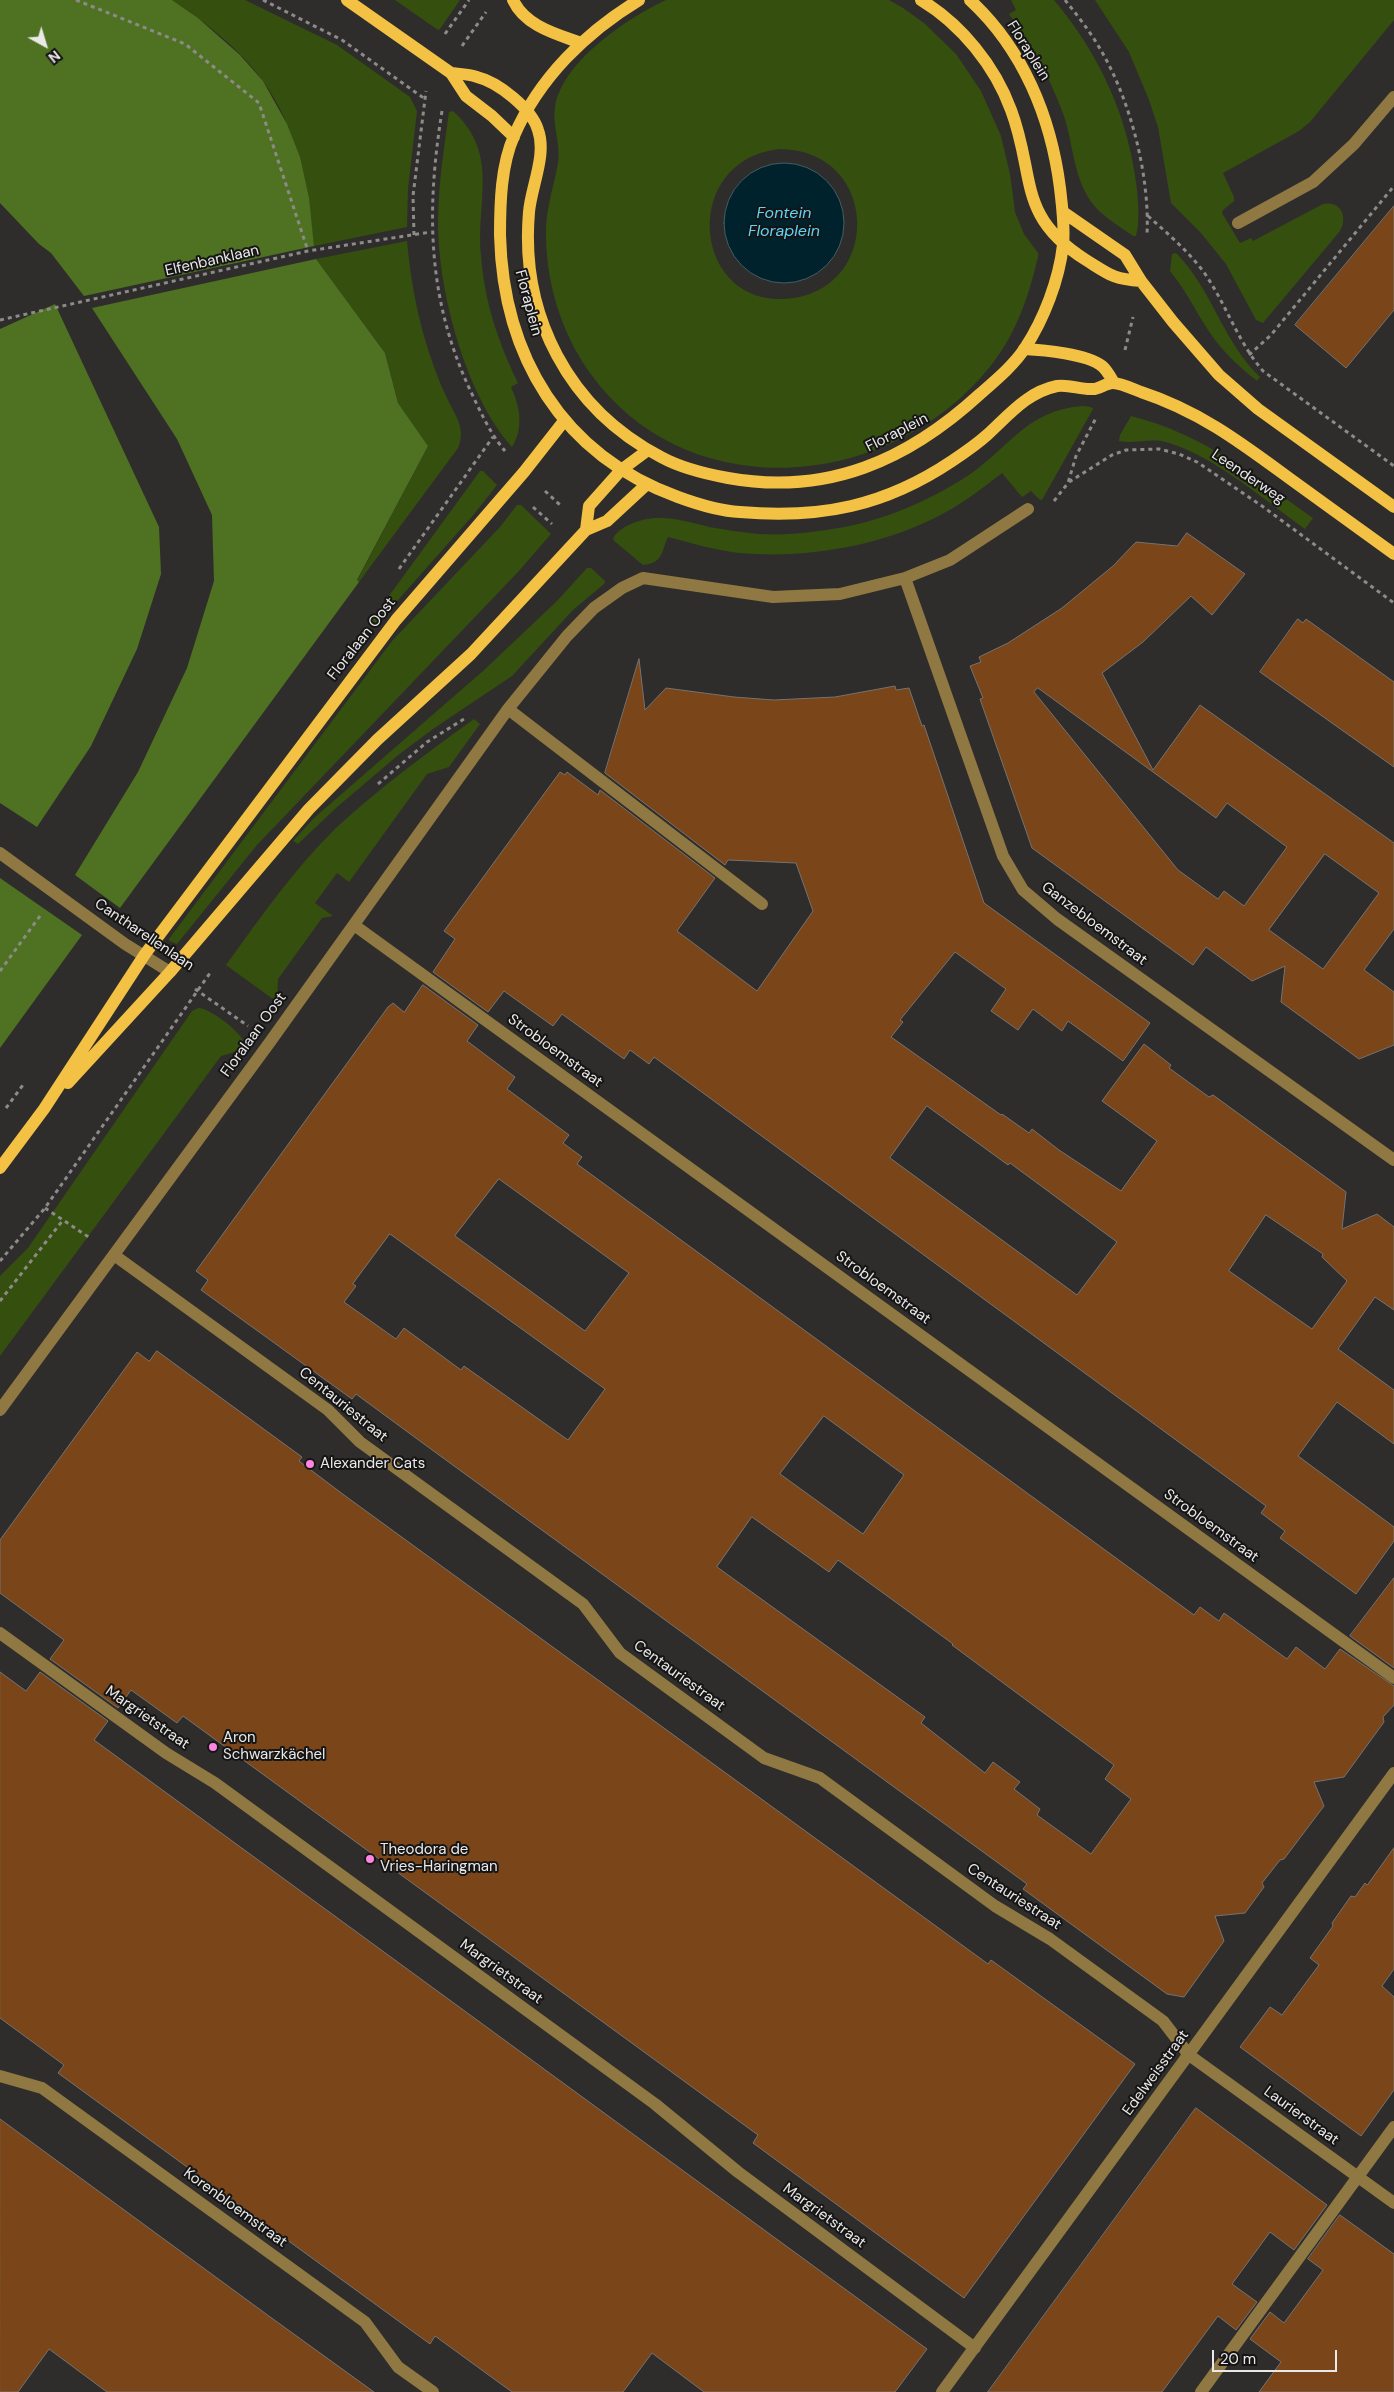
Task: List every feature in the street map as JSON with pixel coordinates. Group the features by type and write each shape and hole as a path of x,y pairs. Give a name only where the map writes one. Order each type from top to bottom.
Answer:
{"main road":[{"path":"347,0 452,74 466,96 492,116 514,137"},
{"path":"512,0 517,9 533,22 546,30 581,43"},
{"name":"Floraplein","path":"639,0 615,14 581,43 551,74 514,137 504,176 500,217 503,281 512,319 534,375 564,421 590,448 621,470 647,484 686,500 735,512 818,513 864,504 911,485 951,462 985,437 1014,408 1033,395 1060,386 1093,389 1114,383"},
{"path":"921,0 957,28 978,51 995,78 1013,117 1036,210 1063,244 1116,279 1141,282"},
{"name":"Floraplein","path":"528,111 539,131 540,149 529,208 528,263 545,330 556,356 593,409 620,432 648,450 684,467 753,482 799,482 832,477 894,456 936,432 987,388 1024,349 1049,299 1063,244 1062,212 1055,151 1045,114 1014,54 970,0"},
{"path":"452,74 479,77 515,99 528,111"},
{"path":"1062,212 1125,256 1141,282 1219,376 1258,409 1394,507"},
{"path":"1024,349 1050,351 1087,360 1102,366 1114,383"},
{"name":"Leenderweg","path":"1114,383 1161,398 1199,415 1394,554"},
{"name":"Floralaan Oost","path":"0,1168 44,1109 145,954 396,620 524,472 564,421"},
{"path":"586,530 589,506 621,470 648,450"},
{"name":"Floralaan Oost","path":"44,1109 170,972 309,809 377,740 471,654 586,530 607,521 647,484"}],"street":[{"path":"1238,223 1313,182 1354,144 1394,97"},
{"path":"904,578 950,560 1028,509"},
{"name":"Floralaan Oost","path":"0,1410 270,1042 508,709 567,636 594,608 622,588 643,578 773,597 840,594 904,578"},
{"name":"Ganzebloemstraat","path":"904,578 1002,856 1023,890 1057,919 1394,1160"},
{"path":"508,709 762,904"},
{"name":"Cantharellenlaan","path":"0,853 126,944 145,954 170,972"},
{"name":"Strobloemstraat","path":"354,925 1394,1678"},
{"name":"Centauriestraat","path":"114,1254 328,1410 360,1442 584,1604 620,1653 764,1758 820,1778 995,1906 1050,1939 1163,2021 1189,2055"},
{"name":"Margrietstraat","path":"0,1632 166,1753 215,1783 656,2104 738,2172 975,2348"},
{"name":"Edelweisstraat","path":"942,2392 1394,1773"},
{"name":"Laurierstraat","path":"1189,2055 1394,2203"},
{"name":"Korenbloemstraat","path":"0,2076 42,2088 357,2316 365,2322 398,2367 433,2392"},
{"path":"1201,2392 1394,2127"}],"path":[{"path":"76,0 185,44 259,103 308,251"},
{"path":"263,0 342,40 425,100"},
{"path":"445,35 469,0"},
{"path":"462,47 487,10"},
{"path":"414,234 413,196 426,88"},
{"path":"444,102 433,168 431,232 441,308 458,364 493,437"},
{"path":"1249,355 1271,335 1394,186"},
{"path":"1148,215 1180,244 1203,271 1223,304 1249,355 1263,370 1394,466"},
{"name":"Elfenbanklaan","path":"0,320 308,251 431,232"},
{"name":"Leenderweg","path":"1068,482 1112,455 1126,450 1159,449 1179,454 1197,462 1262,506 1394,603"},
{"path":"542,488 566,510"},
{"path":"529,504 556,527"},
{"path":"374,787 427,742 467,717"},
{"path":"0,971 56,894"},
{"path":"0,1261 45,1208 214,968"},
{"name":"Cantharellenlaan","path":"170,972 270,1042"},
{"path":"45,1208 114,1254"},
{"path":"0,1301 63,1220"}],"green space":[{"path":"0,0 172,0 198,18 240,55 263,81 287,124 300,157 309,198 314,246 84,296 51,253 39,244 0,203"},
{"path":"172,0 245,0 337,45 410,97 417,111 408,189 407,227 314,246 299,160 275,99 254,69 232,47 197,17"},
{"path":"395,0 460,0 438,30"},
{"path":"666,0 889,0 924,23 956,54 981,91 1001,136 1010,174 1015,212 1024,234 1038,253 1038,257 1021,313 1001,352 992,364 950,406 901,438 847,459 791,468 734,464 680,447 631,417 590,373 570,340 556,304 548,266 546,228 559,156 554,114 555,107 560,90 583,58 616,30","holes":["779,149 813,155 837,172 852,195 857,222 853,249 840,273 817,291 784,299 753,294 730,279 716,256 710,230 713,202 725,178 747,159"]},
{"path":"1011,0 1054,0 1085,43 1098,65 1119,113 1133,163 1138,207 1136,236 1133,236 1099,211 1083,188 1078,175 1066,121 1038,59 1009,14 1016,10"},
{"path":"1095,0 1394,0 1394,20 1310,122 1299,131 1223,173 1234,201 1222,213 1240,243 1251,238 1253,241 1323,204 1329,203 1338,207 1343,215 1340,231 1263,323 1256,320 1226,264 1201,233 1171,203 1158,127 1149,100 1129,52"},
{"path":"453,111 467,127 476,144 481,161 483,178 480,235 485,288 498,336 518,383 511,387 517,402 519,417 518,432 512,447 496,426 468,372 449,310 443,280 439,250 439,195 449,112"},
{"path":"407,241 415,300 425,339 438,377 458,421 461,434 458,448 359,582 357,581 428,446 398,403 385,353 316,259"},
{"path":"1176,253 1199,283 1236,348 1260,377 1257,381 1218,344 1170,271 1172,254"},
{"path":"316,259 385,353 398,403 428,446 357,580 359,582 120,908 75,875 138,772 187,668 214,581 212,515 177,439 92,308"},
{"path":"55,304 159,527 161,574 137,649 91,746 37,827 0,803 0,329"},
{"path":"1083,406 1093,409 1042,500 1031,491 1022,497 1002,473 961,503 922,524 872,541 818,552 791,554 739,553 668,537 658,559 650,564 643,565 613,540 616,534 625,527 646,519 657,518 667,518 709,527 758,534 803,533 838,528 878,519 934,496 952,486 984,464 1021,431 1047,414"},
{"path":"1131,416 1157,424 1205,445 1248,472 1313,518 1305,529 1236,478 1198,455 1179,447 1161,441 1119,441 1120,435"},
{"path":"480,471 483,471 497,485 475,513 375,626 370,622"},
{"path":"517,505 521,505 551,534 518,572 257,845 177,944 169,941 392,641 500,527"},
{"path":"587,568 591,568 605,581 604,584 573,610 512,676 433,729 397,756 336,808 298,844 293,841 314,818 483,671 557,601"},
{"path":"474,719 480,724 449,767 427,774 349,882 337,873 315,903 333,916 322,918 278,979 277,1002 226,965 292,877 336,828 386,785"},
{"path":"0,878 82,935 0,1048"},
{"path":"198,1008 216,1016 231,1027 242,1038 244,1043 242,1050 221,1056 0,1356 0,1276 28,1248 192,1011"}],"water":[{"name":"Fontein Floraplein","path":"784,163 807,168 817,173 826,181 834,190 839,200 844,223 839,246 834,256 826,265 817,273 807,278 784,283 761,278 751,273 742,265 734,256 729,246 724,223 729,200 734,190 742,181 751,173 761,168"}],"building":[{"path":"1394,206 1394,310 1346,368 1295,325"},
{"path":"1187,533 1245,574 1212,615 1191,596 1143,642 1102,673 1153,770 1200,705 1394,843 1394,929 1364,970 1394,992 1394,1045 1359,1059 1281,1002 1285,966 1252,981 1206,947 1193,965 1032,848 980,699 983,698 970,666 981,662 979,657 1008,643 1062,608 1113,566 1136,542 1177,546","holes":["1038,688 1216,818 1227,803 1287,847 1244,906 1224,891 1218,899 1178,870 1034,692","1325,854 1379,893 1323,969 1269,930"]},
{"path":"1298,619 1303,623 1306,619 1394,682 1394,767 1260,672"},
{"path":"639,659 645,710 666,688 774,700 835,697 895,686 896,690 909,688 922,726 924,725 984,903 1150,1023 1123,1061 1068,1021 1062,1031 1033,1009 1018,1030 991,1011 1006,989 955,952 900,1020 903,1022 891,1037 1001,1115 1029,1133 1032,1129 1059,1150 1121,1191 1157,1141 1102,1101 1144,1044 1171,1065 1169,1068 1209,1097 1213,1095 1346,1192 1342,1229 1377,1214 1394,1227 1394,1310 1375,1297 1338,1349 1394,1390 1394,1444 1337,1402 1298,1456 1394,1527 1394,1541 1356,1594 1280,1538 1285,1531 1261,1513 1266,1506 654,1057 649,1064 630,1050 624,1059 562,1014 553,1026 504,991 488,1012 433,972 455,939 444,931 560,772 565,775 567,772 598,795 600,790 715,878 677,931 757,991 813,911 796,863 728,860 725,865 605,773","holes":["927,1106 1008,1165 1010,1163 1117,1242 1077,1295 890,1158","1266,1215 1323,1254 1322,1257 1347,1281 1312,1329 1229,1271"]},
{"path":"423,985 478,1025 467,1041 515,1077 507,1089 569,1135 563,1143 582,1157 577,1164 1194,1615 1200,1607 1219,1621 1224,1613 1287,1659 1296,1647 1325,1669 1340,1649 1394,1686 1394,1705 1383,1717 1384,1722 1344,1777 1314,1782 1324,1806 1284,1859 1280,1860 1262,1883 1264,1887 1245,1913 1215,1916 1224,1941 1184,1997 1167,1994 1023,1889 1027,1884 356,1394 352,1399 201,1290 208,1280 196,1271 388,1007 393,1003 404,1012","holes":["499,1179 629,1273 585,1331 455,1236","390,1234 605,1389 568,1440 464,1366 461,1370 404,1328 396,1339 344,1302 356,1286 353,1284","824,1416 904,1475 863,1534 780,1474","752,1517 829,1572 838,1560 1114,1765 1105,1779 1131,1799 1091,1854 1037,1815 1040,1809 1014,1789 1020,1782 993,1762 985,1773 921,1723 925,1717 717,1567"]},
{"path":"157,1351 302,1457 299,1461 344,1495 988,1964 991,1960 1135,2064 964,2298 753,2143 758,2135 183,1716 177,1723 131,1690 118,1708 50,1659 64,1640 0,1593 0,1540 137,1352 149,1361"},
{"path":"1394,1578 1394,1668 1350,1636"},
{"path":"0,1672 26,1691 40,1672 108,1721 94,1740 927,2349 895,2392 704,2392 652,2353 623,2392 512,2392 435,2336 430,2344 58,2073 64,2065 0,2018"},
{"path":"1394,1848 1394,1969 1382,1986 1394,1997 1394,2090 1361,2136 1240,2047 1270,2007 1282,2015 1319,1965 1310,1958 1333,1926 1332,1923 1351,1896 1355,1897 1365,1883 1367,1885"},
{"path":"1196,2108 1327,2205 1294,2250 1270,2232 1232,2284 1257,2302 1236,2330 1218,2316 1162,2392 988,2392"},
{"path":"0,2119 374,2392 107,2392 49,2349 18,2392 0,2392"},
{"path":"1340,2215 1394,2254 1394,2392 1259,2392 1281,2362 1250,2339 1270,2312 1284,2323 1323,2270 1308,2259"}],"place":[{"name":"Alexander Cats","path":"310,1464"},
{"name":"Aron Schwarzkächel","path":"213,1747"},
{"name":"Theodora de Vries-Haringman","path":"370,1859"}]}
